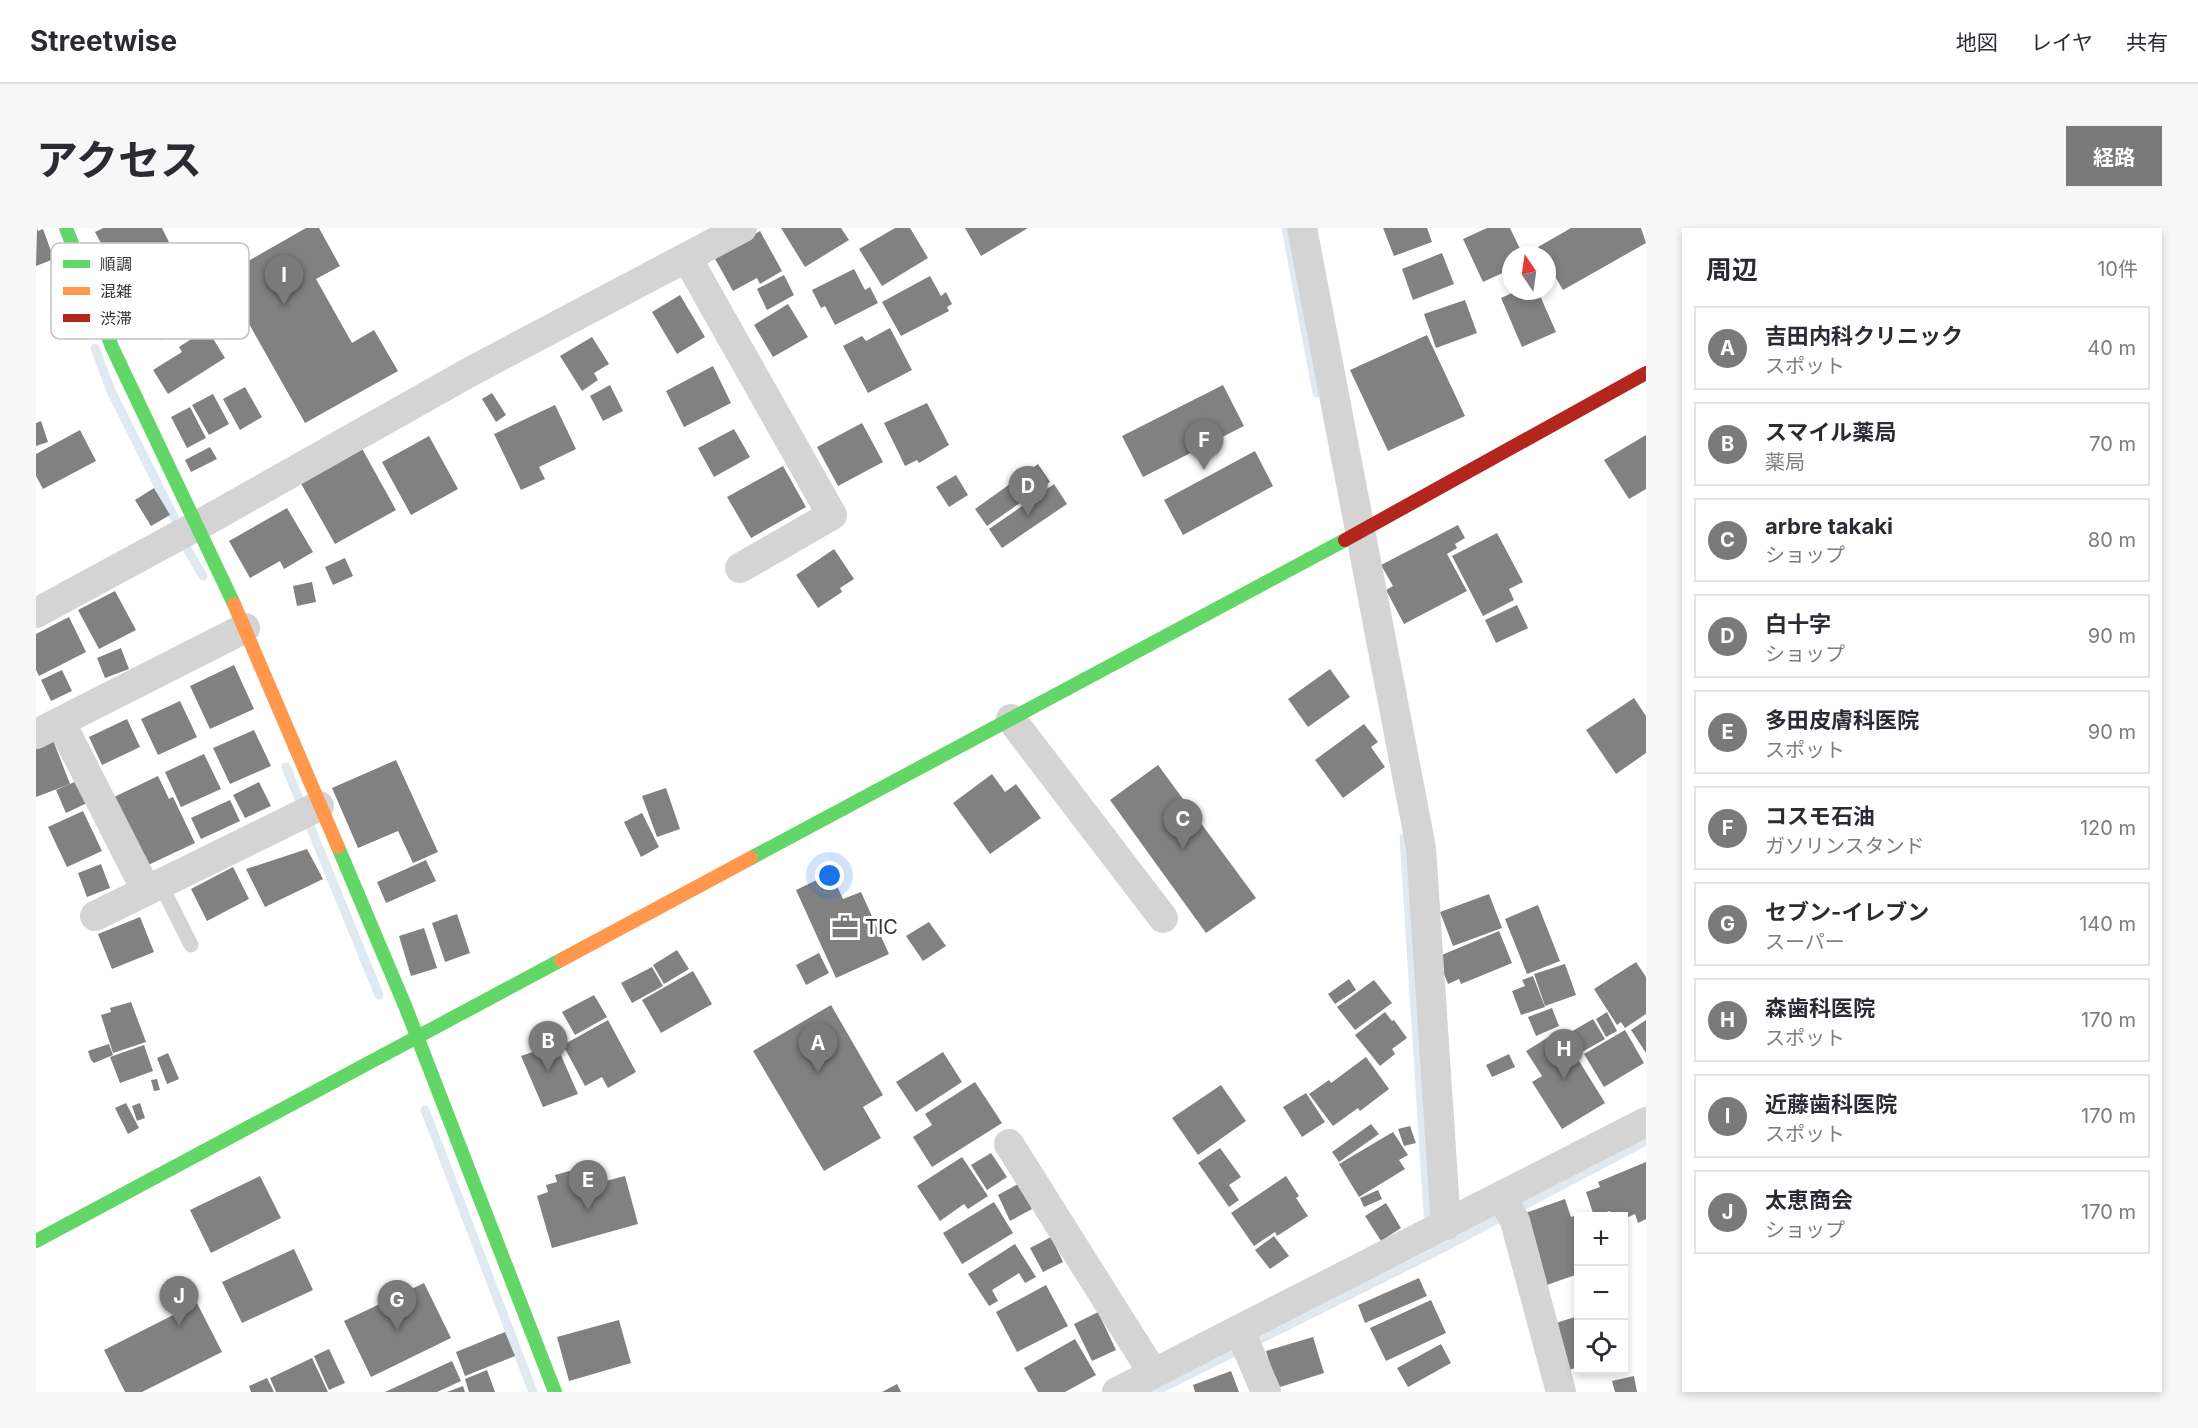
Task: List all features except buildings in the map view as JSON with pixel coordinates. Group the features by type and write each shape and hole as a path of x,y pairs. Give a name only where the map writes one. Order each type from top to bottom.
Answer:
{"street":[{"path":"36,613 197,526 468,373 742,228"},
{"path":"1302,228 1421,848 1435,1231"},
{"path":"687,258 832,515 740,568"},
{"path":"109,339 197,526 309,811 417,1036 555,1392"},
{"path":"36,1241 1360,532 1646,373"},
{"path":"153,886 49,729 237,632"},
{"path":"1011,719 1163,918"},
{"path":"94,916 309,811"},
{"path":"1117,1392 1435,1231 1507,1208 1646,1122"},
{"path":"1009,1144 1153,1373"},
{"path":"1507,1208 1562,1392"},
{"path":"1240,1331 1266,1392"}],"lane":[{"path":"153,886 191,945"}],"waterway":[{"path":"1286,228 1317,393"},
{"path":"95,348 111,391 175,519"},
{"path":"186,547 203,576"},
{"path":"286,767 379,995"},
{"path":"1404,838 1430,1244 1435,1252"},
{"path":"425,1110 533,1392"},
{"path":"1154,1392 1435,1252 1646,1141"}],"traffic: fast":[{"path":"66,228 72,243"},
{"path":"109,339 234,604"},
{"path":"751,858 1345,540"},
{"path":"338,847 406,1008 555,1392"},
{"path":"36,1241 561,960"}],"traffic: slow":[{"path":"234,604 338,847"},
{"path":"561,960 751,858"}],"traffic: jam":[{"path":"1345,540 1646,373"}],"place":[{"name":"近藤歯科医院","path":"284,305"},
{"name":"コスモ石油","path":"1204,470"},
{"name":"白十字","path":"1028,516"},
{"name":"arbre takaki","path":"1183,849"},
{"name":"TIC","path":"845,927"},
{"name":"スマイル薬局","path":"548,1071"},
{"name":"吉田内科クリニック","path":"818,1073"},
{"name":"森歯科医院","path":"1564,1079"},
{"name":"多田皮膚科医院","path":"588,1210"},
{"name":"太恵商会","path":"179,1326"},
{"name":"セブン-イレブン","path":"397,1330"}]}
